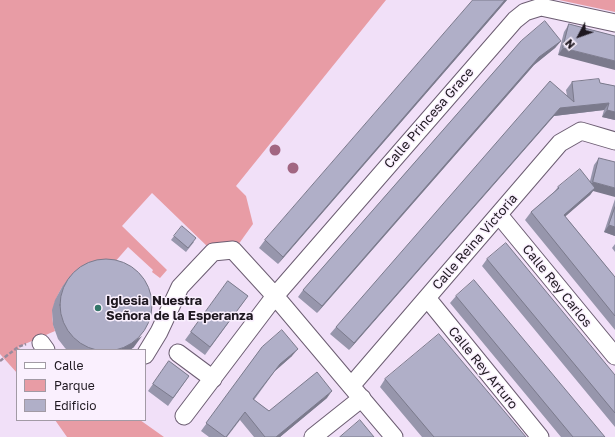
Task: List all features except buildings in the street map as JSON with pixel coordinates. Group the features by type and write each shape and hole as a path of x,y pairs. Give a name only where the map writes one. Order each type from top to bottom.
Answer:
{"street":[{"name":"Calle Princesa Grace","path":"184,416 275,296 515,20 525,12 542,7 615,23"},
{"name":"Calle Reina Victoria","path":"313,437 357,392 427,298 560,143 582,131 615,141"},
{"name":"Calle Rey Carlos","path":"499,215 615,356"},
{"path":"146,353 159,332 180,287 213,252 233,250 275,296 394,437"},
{"name":"Calle Rey Arturo","path":"427,298 540,437"},
{"path":"178,353 213,378"}],"green space":[{"path":"0,0 386,0 236,186 246,196 253,224 238,245 209,248 152,193 122,226 167,270 160,278 152,272 153,270 128,247 107,271 62,287 52,314 55,331 18,347 20,349 16,349 16,372 0,354"},
{"path":"559,0 615,0 615,12"},
{"path":"56,421 141,421 164,437 67,437"}],"place":[{"name":"Iglesia Nuestra Señora de la Esperanza","path":"98,308"}]}
